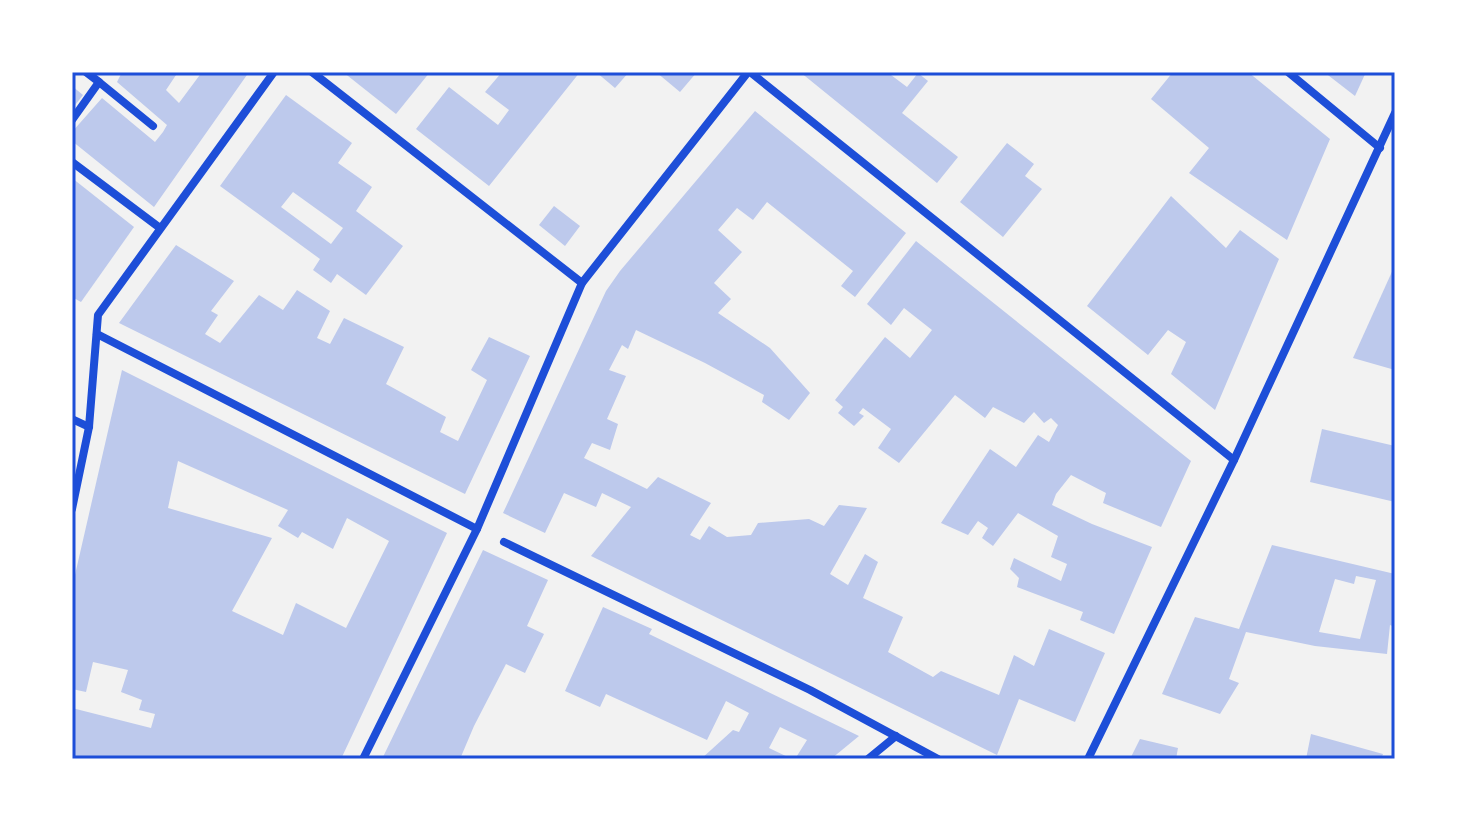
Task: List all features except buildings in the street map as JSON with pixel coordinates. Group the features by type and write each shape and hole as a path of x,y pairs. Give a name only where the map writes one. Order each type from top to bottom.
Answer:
{"street":[{"path":"86,72 153,126"},
{"path":"72,509 89,427 98,315 274,72"},
{"path":"312,72 582,283"},
{"path":"363,759 477,529 582,283 749,72 1234,460"},
{"path":"1288,72 1380,148"},
{"path":"72,120 99,82"},
{"path":"1088,759 1234,460 1395,113"},
{"path":"72,162 160,228"},
{"path":"97,334 477,529"},
{"path":"72,419 89,427"},
{"path":"504,542 810,690 938,759"},
{"path":"868,759 896,736"}]}
